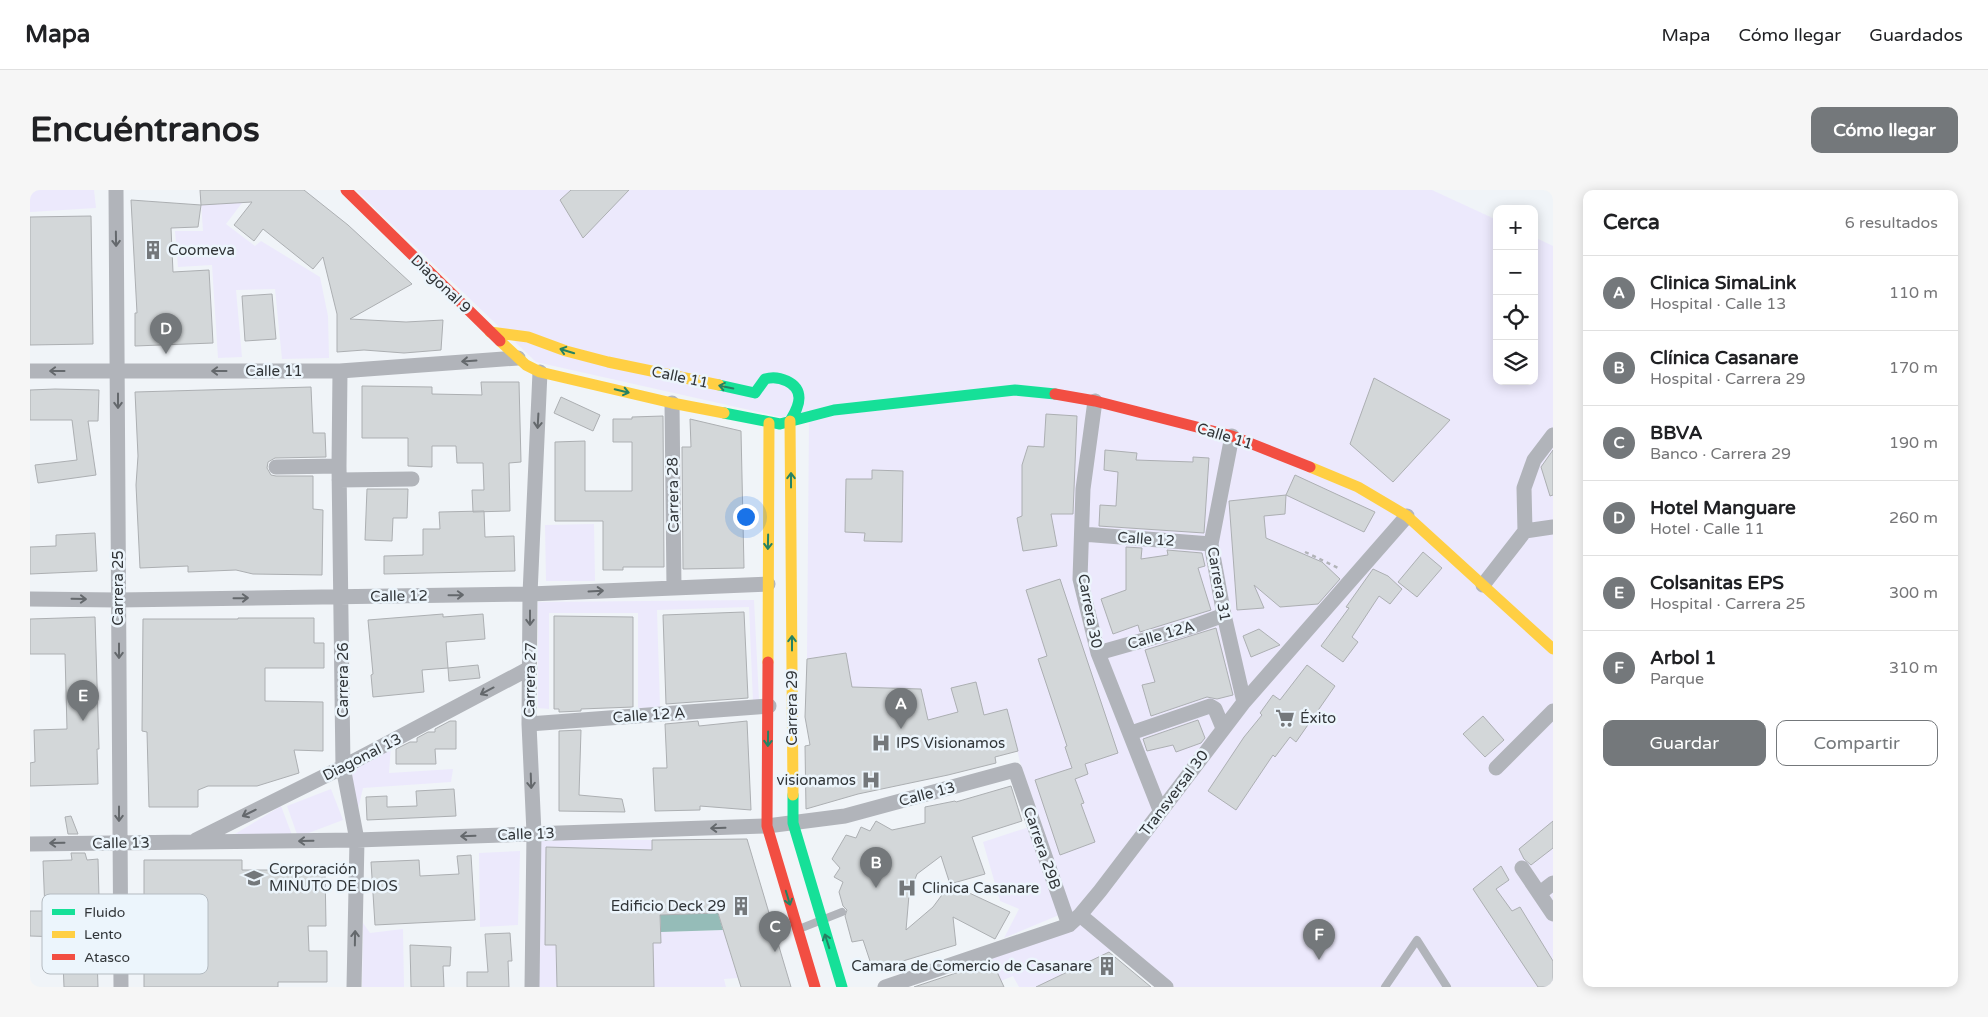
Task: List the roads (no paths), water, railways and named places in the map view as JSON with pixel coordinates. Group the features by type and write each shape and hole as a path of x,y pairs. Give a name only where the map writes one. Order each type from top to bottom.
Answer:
{"main road":[{"name":"Diagonal 9","path":"346,190 490,332 526,365 540,372"},
{"name":"Calle 11","path":"490,332 528,337 566,351 755,402"},
{"name":"Calle 11","path":"540,372 769,423 780,424 834,410 1015,390 1046,392 1095,401 1232,436 1358,487 1406,516 1553,649"},
{"path":"769,423 759,414 755,402 760,383 767,378 780,378 792,382 808,397 834,410"},
{"path":"790,421 797,412 800,401 808,397"},
{"name":"Carrera 29","path":"790,421 793,823 842,987"},
{"name":"Carrera 29","path":"769,423 767,826 815,987"}],"street":[{"name":"Carrera 25","path":"116,190 120,894"},
{"name":"Calle 11","path":"30,371 340,371 518,358"},
{"name":"Carrera 26","path":"340,371 339,473 343,767 357,840 354,987"},
{"name":"Carrera 27","path":"532,987 534,833 529,724 530,594 540,372"},
{"name":"Carrera 30","path":"1095,401 1083,489 1080,579 1098,653 1160,810"},
{"name":"Carrera 28","path":"672,402 674,588"},
{"path":"1483,585 1525,531 1524,488 1534,460 1553,435"},
{"name":"Carrera 31","path":"1232,436 1211,544 1224,615 1244,702"},
{"path":"276,467 412,480"},
{"name":"Transversal 30","path":"885,987 1069,925 1080,915 1244,702 1406,516"},
{"path":"1525,531 1553,527"},
{"name":"Calle 12","path":"1082,534 1211,544"},
{"name":"Calle 12","path":"30,599 118,600 530,594 768,584"},
{"name":"Calle 12A","path":"1098,653 1194,626 1224,615"},
{"name":"Diagonal 13","path":"192,842 343,767 530,668"},
{"name":"Calle 12 A","path":"529,724 769,706"},
{"path":"1131,733 1210,706 1215,709 1223,728"},
{"path":"1496,768 1553,711"},
{"name":"Calle 13","path":"30,844 357,840 767,826 845,816 1015,770"},
{"name":"Carrera 29B","path":"1015,770 1069,925"},
{"path":"1522,868 1553,914"},
{"path":"1540,893 1553,883"},
{"path":"1080,915 1166,987"},
{"name":"Carrera 25","path":"121,974 121,987"}],"lane":[{"path":"798,930 842,912"},
{"path":"1385,987 1417,940 1447,987"}],"place":[{"name":"Coomeva","path":"153,250"},
{"name":"Hotel Manguare","path":"166,354"},
{"name":"Éxito","path":"1285,718"},
{"name":"Colsanitas EPS","path":"83,721"},
{"name":"Clinica SimaLink","path":"901,729"},
{"name":"IPS Visionamos","path":"881,743"},
{"name":"visionamos","path":"871,780"},
{"name":"Corporación MINUTO DE DIOS","path":"254,878"},
{"name":"Clínica Casanare","path":"876,888"},
{"name":"Clinica Casanare","path":"907,888"},
{"name":"Edificio Deck 29","path":"741,906"},
{"name":"BBVA","path":"775,952"},
{"name":"Arbol 1","path":"1319,960"},
{"name":"Camara de Comercio de Casanare","path":"1107,966"}]}
